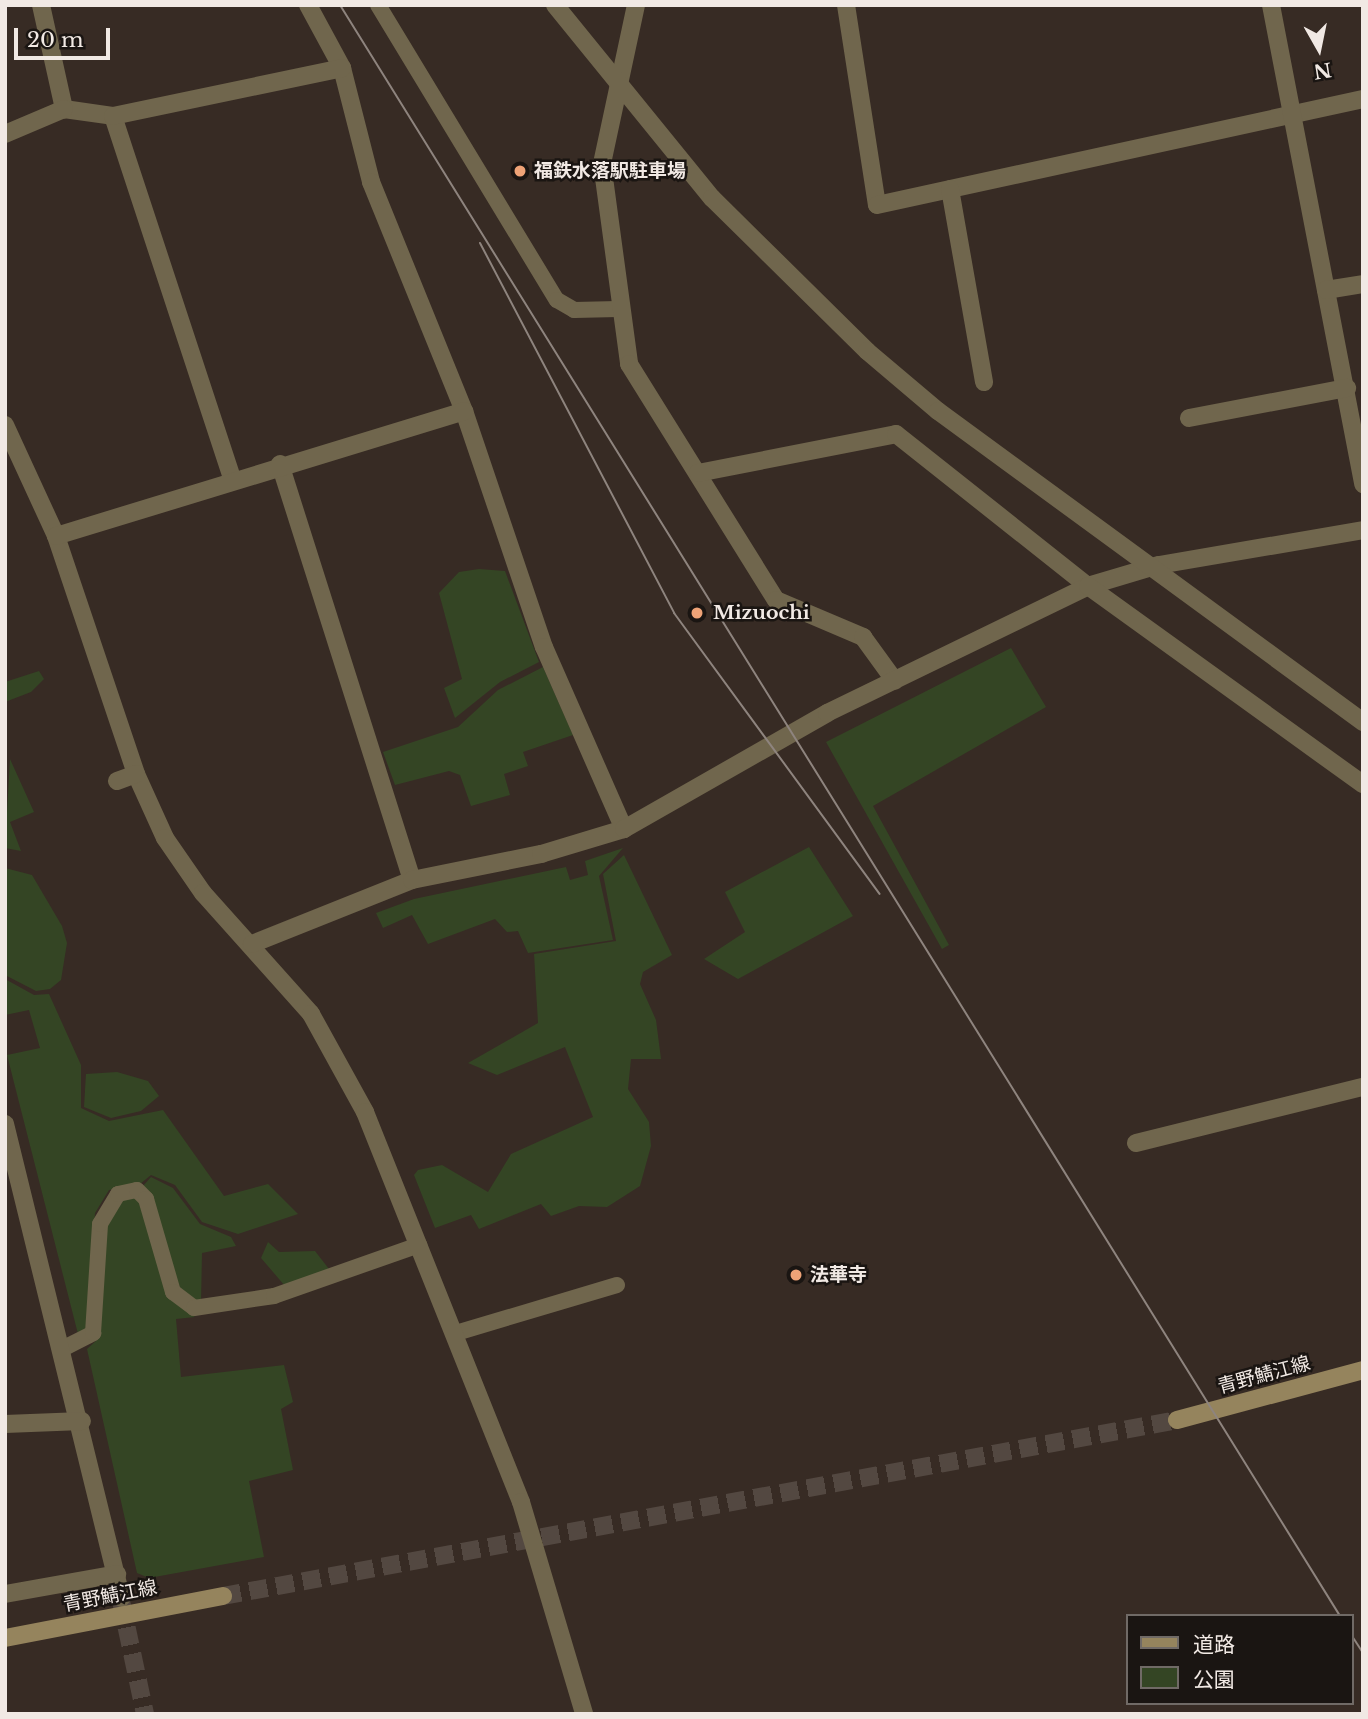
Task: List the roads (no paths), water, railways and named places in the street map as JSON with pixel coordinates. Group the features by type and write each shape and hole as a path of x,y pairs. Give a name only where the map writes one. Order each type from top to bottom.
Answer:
{"main road":[{"name":"青野鯖江線","path":"1177,1420 1363,1370"},
{"name":"青野鯖江線","path":"5,1638 223,1596"}],"street":[{"path":"41,5 64,109"},
{"path":"308,5 341,68 371,182 464,411 544,647 624,829"},
{"path":"555,5 632,103 756,245 867,351 938,411 1132,549 1363,723"},
{"path":"636,5 602,163 618,309 629,364 776,600 863,637 895,681"},
{"path":"846,5 877,205 1293,110 1363,99"},
{"path":"1271,5 1347,388 1363,485"},
{"path":"5,134 64,109 113,116 341,68"},
{"path":"113,116 232,478"},
{"path":"950,189 984,382"},
{"path":"1326,290 1363,284"},
{"path":"1189,418 1347,388"},
{"path":"56,536 232,478 464,411"},
{"path":"5,425 56,536 136,774 179,862 252,944 324,1036 365,1112 456,1333 521,1502 584,1714"},
{"path":"698,473 896,434 1088,586 1363,784"},
{"path":"280,464 412,880"},
{"path":"252,944 412,880 541,854 624,829 895,681 1088,586 1159,565 1363,530"},
{"path":"117,781 136,774"},
{"path":"1136,1143 1363,1087"},
{"path":"5,1124 82,1421 121,1598"},
{"path":"5,1424 82,1421"},
{"path":"5,1594 117,1574"}],"lane":[{"path":"378,5 557,300 574,310 618,309"},
{"path":"64,1348 93,1333 100,1224 118,1194 137,1190 146,1199 173,1292 194,1308 265,1298 419,1245"},
{"path":"456,1333 617,1285"}],"tunnel":[{"path":"223,1596 1177,1420"},
{"path":"121,1601 145,1714"}],"tram line":[{"path":"340,5 1339,1614"},
{"path":"480,243 674,613 880,894"},
{"path":"1354,1639 1363,1653"}],"place":[{"name":"福鉄水落駅駐車場","path":"520,171"},
{"name":"Mizuochi","path":"697,613"},
{"name":"法華寺","path":"796,1275"}]}
